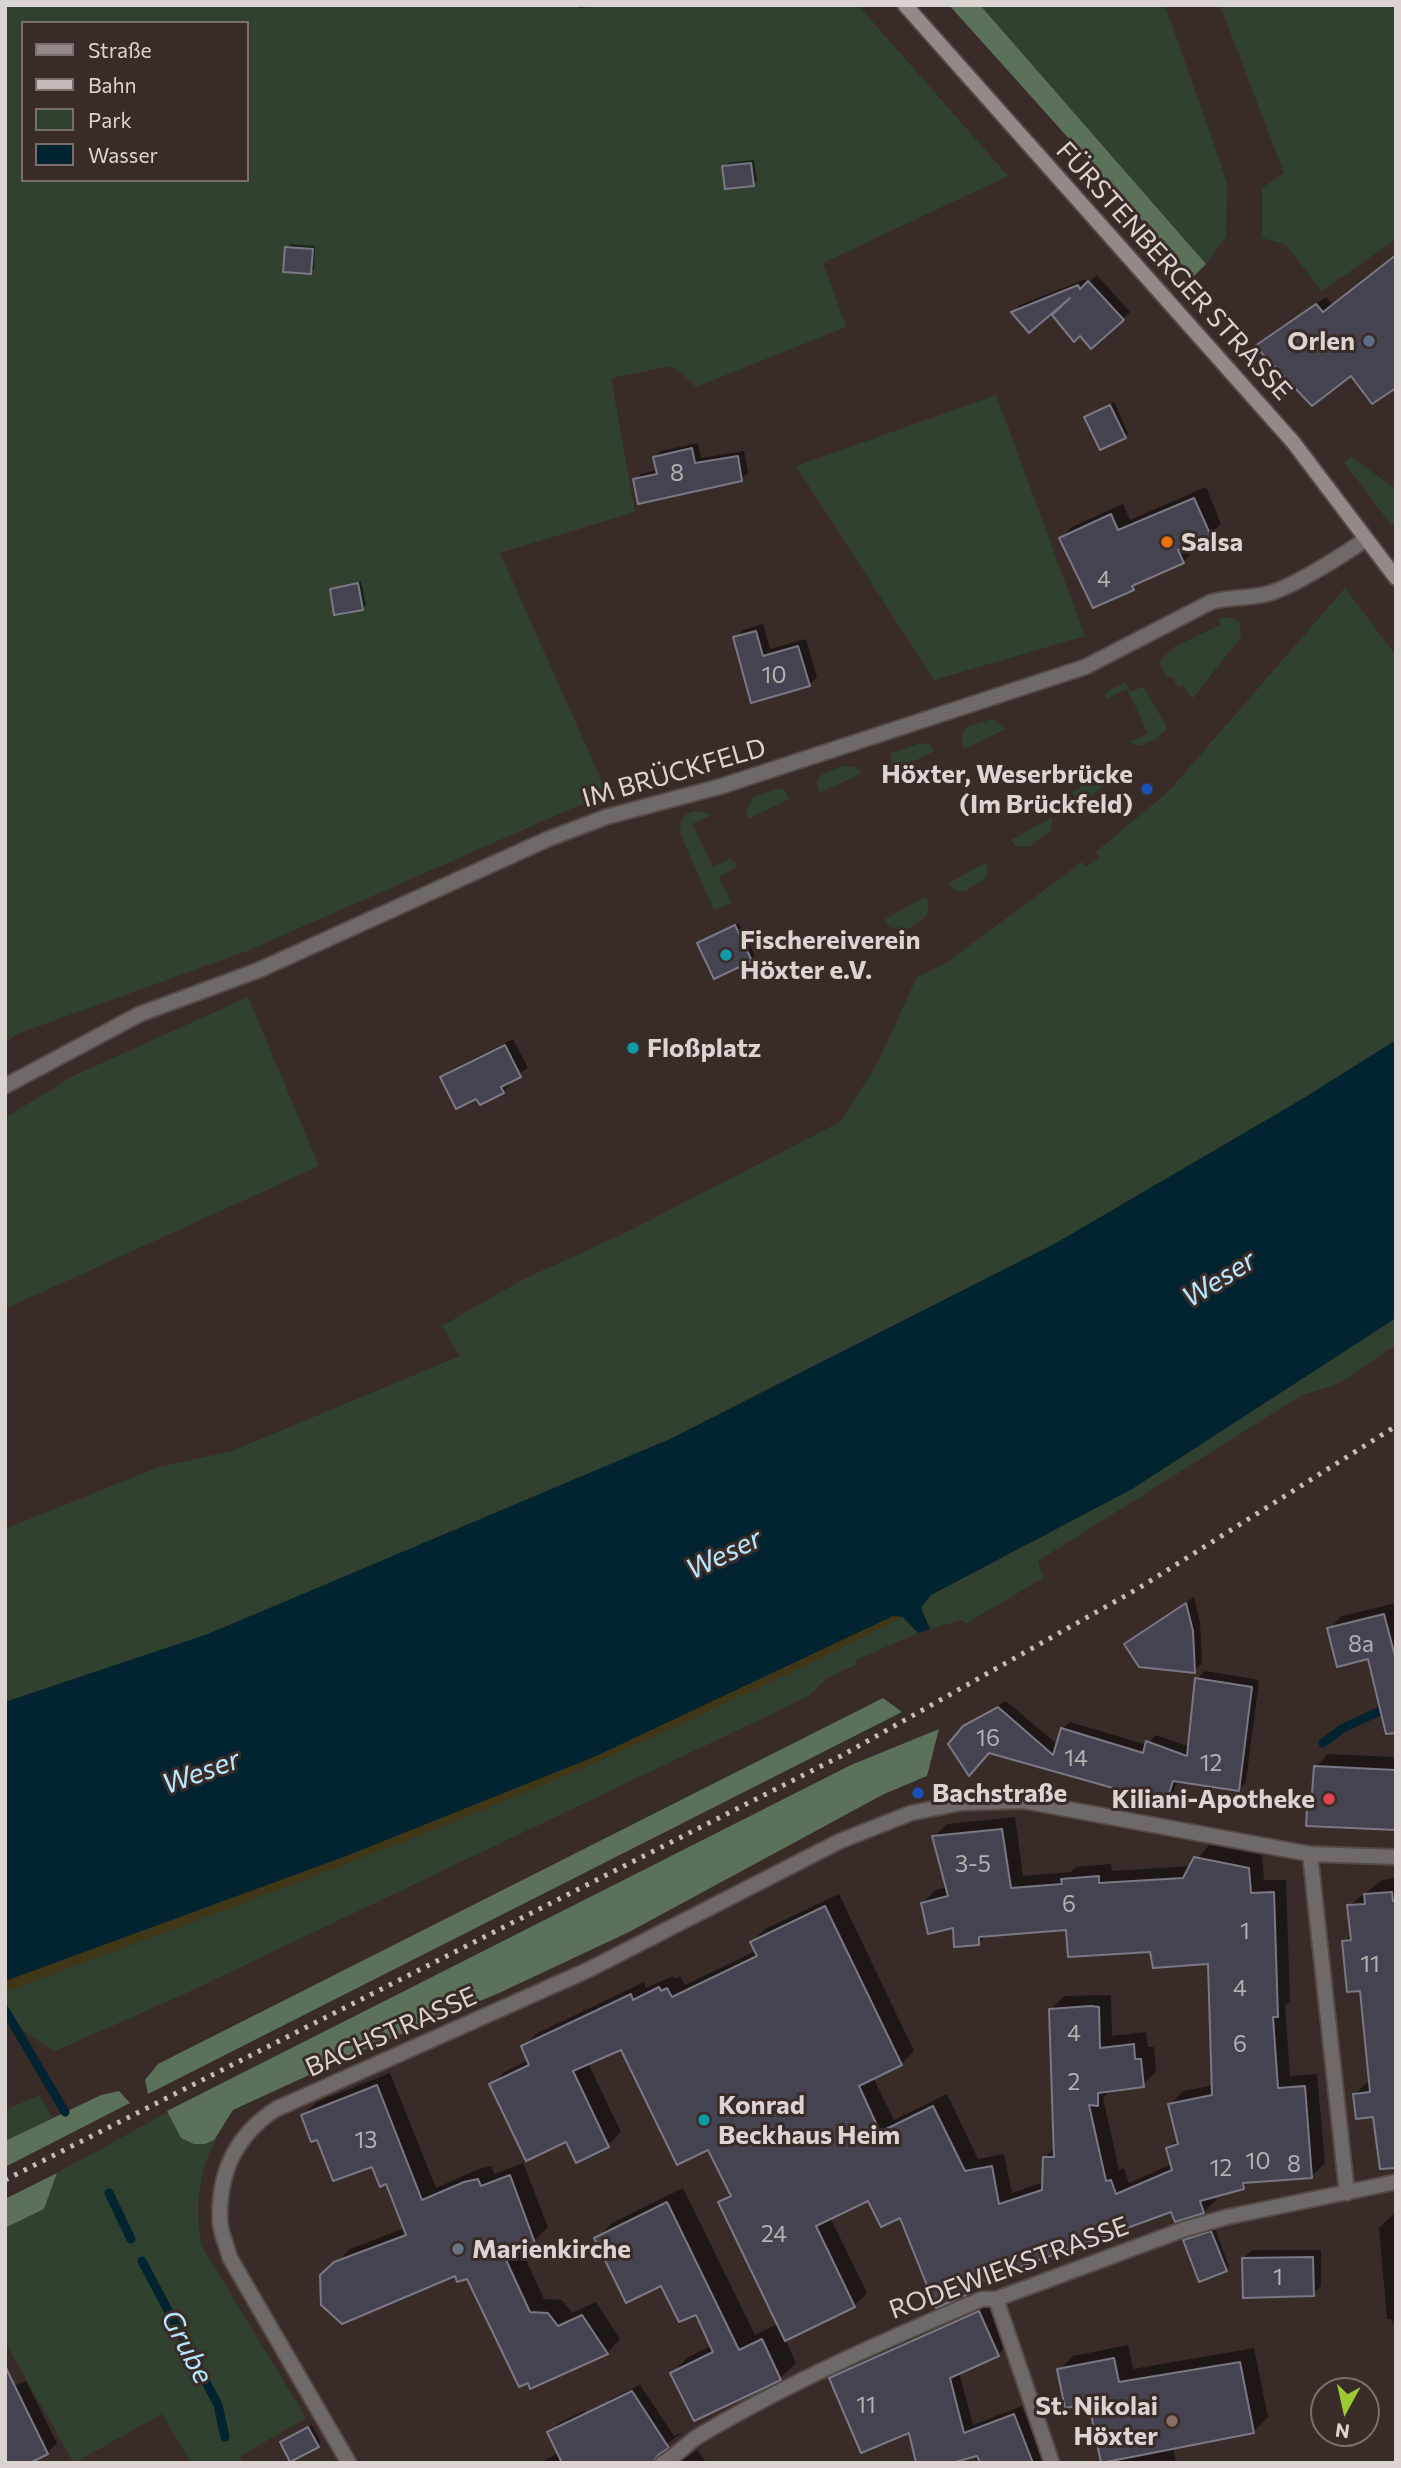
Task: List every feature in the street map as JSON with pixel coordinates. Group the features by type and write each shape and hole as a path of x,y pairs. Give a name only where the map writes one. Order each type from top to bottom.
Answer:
{"main road":[{"name":"FÜRSTENBERGER STRASSE","path":"905,5 1293,442 1396,578"}],"street":[{"name":"IM BRÜCKFELD","path":"5,1086 140,1014 259,970 548,839 606,817 722,786 1085,667 1211,602 1233,596 1270,593 1348,552 1366,539"},
{"name":"BACHSTRASSE","path":"349,2463 230,2258 220,2222 228,2161 251,2125 276,2109 588,1970 840,1841 911,1813 961,1803 1024,1801 1310,1854 1396,1857"},
{"path":"1310,1854 1347,2193"},
{"name":"RODEWIEKSTRASSE","path":"663,2463 695,2438 850,2358 982,2299 996,2299 1185,2229 1271,2206 1396,2182"},
{"path":"996,2299 1052,2463"}],"green space":[{"path":"5,5 858,5 1008,176 823,263 846,327 696,387 672,366 611,378 635,512 500,553 607,793 247,951 17,1034 5,1043"},
{"path":"949,5 980,5 1206,264 1193,277"},
{"path":"980,5 1165,5 1227,182 1226,237 1206,264"},
{"path":"1220,5 1396,5 1396,239 1322,291 1285,244 1262,238 1262,188 1284,173"},
{"path":"996,395 1085,636 934,680 796,466"},
{"path":"1351,457 1396,489 1396,522 1392,526 1344,462"},
{"path":"1345,588 1396,656 1396,1040 1304,1098 1056,1243 670,1439 208,1634 5,1702 5,1529 159,1467 232,1451 460,1356 442,1326 524,1279 625,1233 840,1122 876,1066 917,977 947,962 1082,862 1086,867 1099,857 1096,852 1169,791"},
{"path":"1227,617 1239,621 1241,637 1192,699 1183,685 1178,688 1173,678 1166,676 1159,661 1174,647 1220,625 1219,618"},
{"path":"1125,682 1131,692 1142,687 1146,690 1167,728 1157,739 1139,746 1130,742 1148,733 1127,689 1106,699 1105,693"},
{"path":"993,719 1005,729 964,749 961,737 966,727"},
{"path":"921,743 929,744 935,751 891,772 891,753"},
{"path":"844,766 854,767 862,773 819,793 817,782 822,774"},
{"path":"1110,769 1110,781 1086,800 1075,797 1072,792"},
{"path":"779,788 785,790 789,799 748,819 747,809 753,797"},
{"path":"699,811 712,815 692,824 713,867 729,859 736,863 735,868 719,877 732,903 714,910 681,836 685,815"},
{"path":"1052,817 1051,830 1029,847 1015,846 1011,840"},
{"path":"987,862 987,877 964,892 954,890 949,883"},
{"path":"925,897 929,905 926,917 906,930 889,927 885,919"},
{"path":"248,997 319,1166 5,1309 5,1118 71,1077"},
{"path":"1396,1318 1396,1345 1338,1384 1302,1395 1038,1561 1043,1578 967,1623 961,1620 930,1629 921,1608 931,1595 1132,1489"},
{"path":"903,1617 918,1633 856,1660 856,1665 827,1678 809,1696 182,1995 55,2051 21,2028 9,2013 5,1992 333,1869 529,1791 718,1707"},
{"path":"883,1698 902,1712 148,2094 145,2080 158,2064"},
{"path":"939,1729 927,1776 884,1794 629,1932 499,1993 361,2051 233,2110 214,2140 205,2144 194,2144 181,2138 167,2111 851,1765"},
{"path":"219,2084 233,2110 214,2143 202,2174 198,2207 201,2245 306,2418 240,2456 242,2463 191,2463 162,2414 74,2463 5,2342 5,2228 44,2209 57,2173"},
{"path":"119,2091 130,2103 5,2167 5,2141 101,2095"},
{"path":"40,2095 52,2118 5,2141 5,2110"},
{"path":"57,2173 44,2209 5,2228 5,2199"}],"sand":[{"path":"893,1616 903,1617 717,1707 529,1791 333,1869 5,1992 5,1981 346,1856 596,1756"}],"water":[{"name":"Weser","path":"1396,1040 1396,1318 1132,1489 931,1595 921,1608 930,1629 918,1633 903,1617 893,1616 596,1756 346,1856 5,1981 5,1702 208,1634 670,1439 1056,1243 1304,1098"}],"building":[{"path":"751,163 754,186 725,189 722,166"},
{"path":"285,247 313,249 311,274 283,272"},
{"path":"1396,255 1396,388 1372,404 1351,376 1312,406 1255,346 1316,304 1323,312"},
{"path":"1088,281 1124,320 1091,349 1080,336 1074,342 1052,315 1070,298 1029,333 1011,312 1078,285 1080,289"},
{"path":"1110,405 1126,438 1100,450 1084,417"},
{"path":"692,448 695,463 738,456 742,481 638,504 633,479 657,474 653,457"},
{"path":"1194,498 1211,536 1178,550 1184,563 1132,586 1134,590 1093,608 1059,538 1111,514 1118,530"},
{"path":"358,583 363,610 334,615 330,589"},
{"path":"756,631 763,656 798,646 810,686 751,703 733,637"},
{"name":"Fischereiverein Höxter e.V.","path":"735,925 752,961 714,979 697,943"},
{"path":"505,1045 521,1077 501,1087 504,1093 480,1105 476,1099 456,1109 440,1077"},
{"path":"1186,1603 1193,1631 1195,1673 1139,1667 1124,1644"},
{"path":"1384,1614 1396,1660 1396,1733 1386,1734 1368,1659 1337,1667 1327,1628"},
{"path":"1195,1678 1252,1687 1239,1791 1173,1781 1166,1803 989,1753 969,1776 948,1744 963,1726 998,1707 1053,1755 1061,1728 1143,1753 1146,1741 1187,1756"},
{"path":"1314,1766 1396,1770 1396,1830 1306,1826 1308,1793 1312,1794"},
{"path":"1002,1829 1011,1888 1062,1884 1061,1879 1099,1876 1099,1883 1183,1878 1194,1857 1249,1868 1251,1893 1274,1892 1278,2017 1273,2017 1278,2088 1305,2086 1312,2178 1243,2183 1244,2189 1200,2201 1204,2213 1175,2222 1171,2212 968,2286 971,2293 936,2308 900,2218 881,2227 868,2201 816,2226 855,2307 785,2341 718,2202 731,2196 708,2150 677,2165 621,2050 573,2071 609,2147 576,2163 566,2142 526,2161 489,2084 529,2065 521,2046 631,1994 633,2000 659,1987 661,1991 667,1988 672,1997 757,1956 750,1942 825,1906 902,2065 859,2086 880,2132 933,2106 965,2171 992,2166 999,2204 1042,2190 1043,2157 1054,2157 1049,2009 1099,2007 1100,2048 1134,2044 1135,2059 1141,2059 1144,2087 1098,2093 1098,2106 1089,2105 1106,2181 1111,2180 1116,2194 1172,2170 1166,2148 1178,2144 1168,2104 1212,2095 1208,1964 1153,1968 1150,1952 1068,1957 1066,1930 979,1937 979,1945 954,1947 953,1928 928,1934 921,1903 948,1896 932,1836"},
{"path":"1392,1892 1393,1901 1396,1900 1396,2168 1380,2169 1373,2117 1356,2119 1353,2094 1370,2092 1360,1991 1347,1992 1342,1941 1351,1940 1347,1905 1365,1904 1364,1894"},
{"path":"377,2085 422,2200 464,2182 478,2179 481,2186 510,2175 535,2243 507,2254 506,2260 530,2312 548,2313 558,2326 582,2315 608,2354 530,2389 528,2383 519,2387 467,2279 457,2282 455,2276 342,2324 321,2305 320,2275 334,2262 406,2235 386,2184 380,2187 372,2167 333,2181 317,2140 311,2142 301,2115"},
{"path":"667,2202 739,2350 762,2339 781,2380 694,2421 670,2373 713,2352 696,2315 679,2322 661,2286 626,2303 594,2238"},
{"path":"1211,2231 1227,2271 1199,2282 1183,2240"},
{"path":"1313,2257 1314,2296 1243,2298 1242,2258"},
{"path":"979,2311 999,2356 950,2378 964,2433 1014,2414 1033,2463 980,2463 977,2456 951,2463 916,2463 909,2433 861,2453 829,2378"},
{"name":"St. Nikolai Höxter","path":"1114,2358 1119,2382 1240,2362 1254,2433 1101,2463 1089,2404 1065,2408 1057,2369"},
{"path":"5,2366 48,2454 30,2463 5,2463"},
{"path":"632,2391 669,2448 658,2455 653,2463 562,2463 547,2432"},
{"path":"308,2427 319,2447 290,2462 280,2442"}],"waterway":[{"path":"1323,1743 1343,1728 1391,1706"},
{"name":"Grube","path":"5,2010 65,2112"},
{"name":"Grube","path":"109,2193 131,2239"},
{"name":"Grube","path":"142,2261 218,2405 225,2437"}],"railway":[{"path":"5,2180 841,1756 1139,1588 1396,1426"}],"place":[{"name":"Orlen","path":"1369,341"},
{"name":"Salsa","path":"1167,542"},
{"name":"Höxter, Weserbrücke (Im Brückfeld)","path":"1147,789"},
{"name":"Fischereiverein Höxter e.V.","path":"726,955"},
{"name":"Floßplatz","path":"633,1048"},
{"name":"Bachstraße","path":"918,1793"},
{"name":"Kiliani-Apotheke","path":"1329,1799"},
{"name":"Konrad Beckhaus Heim","path":"704,2120"},
{"name":"Marienkirche","path":"458,2249"},
{"name":"St. Nikolai Höxter","path":"1172,2421"}]}
